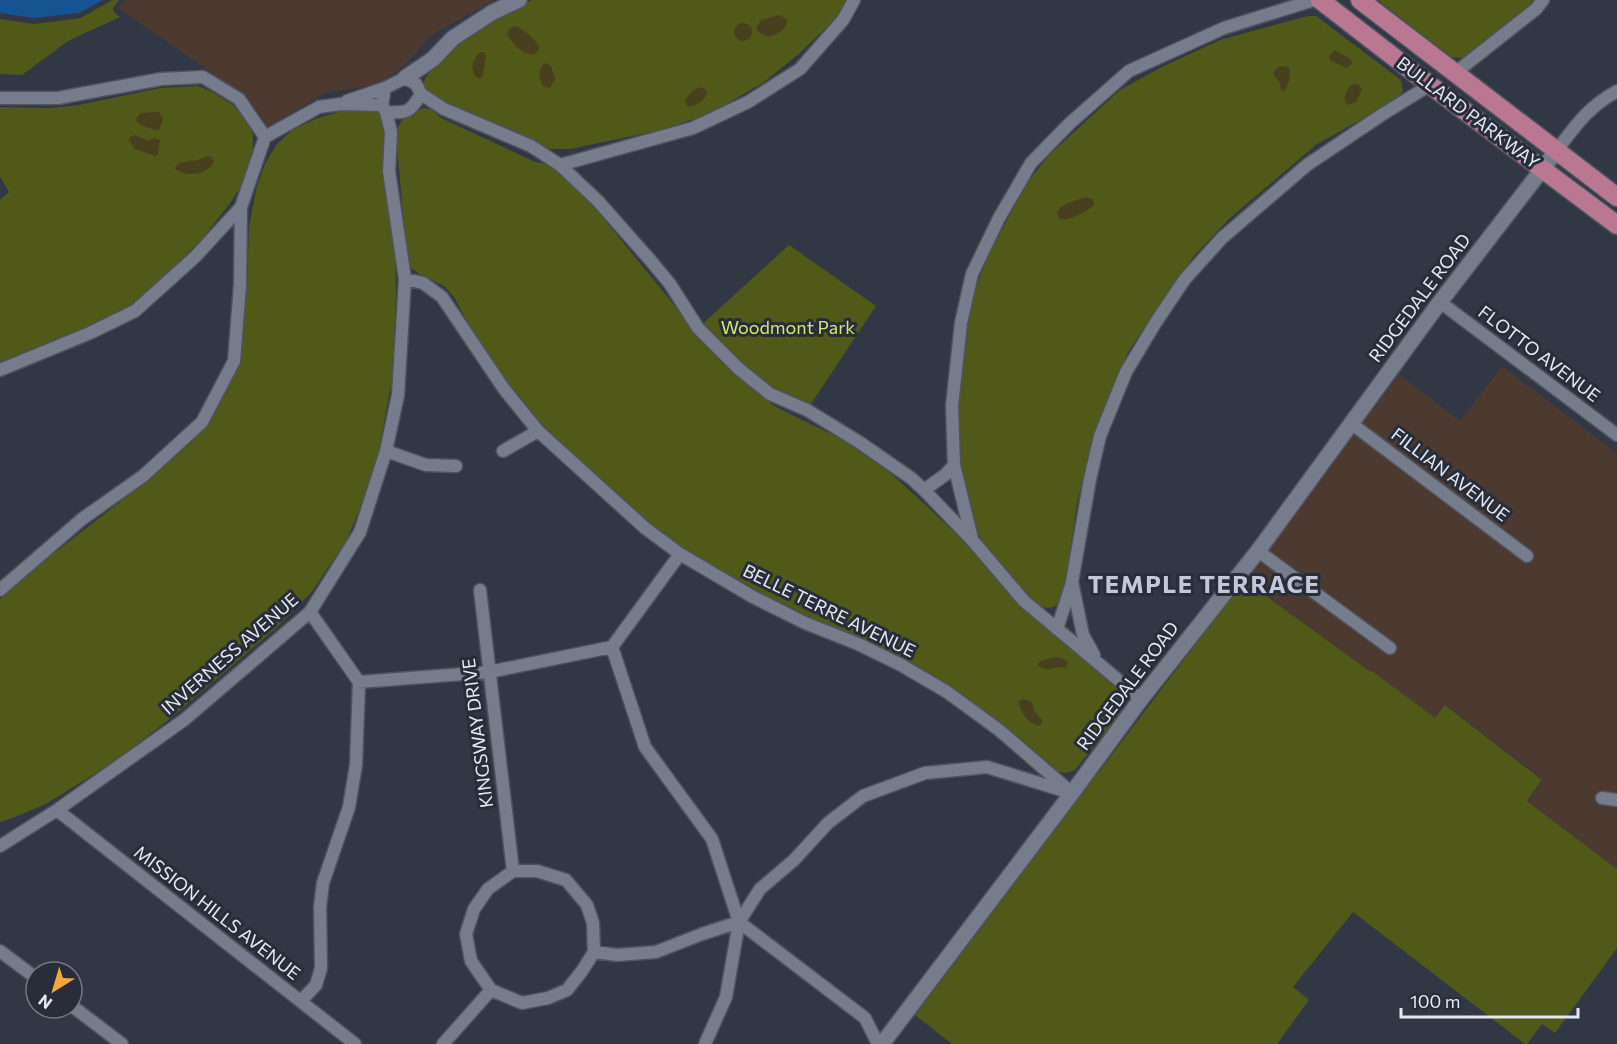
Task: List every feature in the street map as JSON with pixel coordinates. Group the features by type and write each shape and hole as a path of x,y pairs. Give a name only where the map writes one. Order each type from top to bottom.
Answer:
{"main road":[{"name":"BULLARD PARKWAY","path":"1320,0 1617,225"},
{"name":"BULLARD PARKWAY","path":"1360,0 1617,197"}],"street":[{"path":"414,106 414,85 433,59 453,38 493,12 519,0"},
{"path":"560,165 693,129 748,102 800,69 843,20 854,0"},
{"path":"973,541 954,465 952,406 961,323 972,274 999,218 1031,163 1069,124 1130,71 1224,28 1314,0"},
{"path":"1455,73 1536,9 1544,0"},
{"path":"0,98 58,98 161,79 202,77 239,99 265,137"},
{"path":"0,590 82,519 143,477 202,422 234,361 240,285 241,207 265,137 320,107 341,104 385,88 414,85 444,109 531,146 560,165 598,201 651,261 670,284 698,328 739,369 770,394 807,410 911,478 973,541 1024,602 1141,699"},
{"path":"1057,628 1072,582 1100,436 1126,372 1185,279 1222,238 1307,165 1430,85"},
{"path":"384,109 385,88"},
{"path":"1557,150 1579,121 1595,105 1617,90"},
{"path":"341,104 403,113"},
{"path":"390,132 403,113 414,106 444,109"},
{"name":"INVERNESS AVENUE","path":"1,844 57,810 184,720 310,612 360,532 386,451 398,395 405,279 389,171 390,132 384,109"},
{"name":"RIDGEDALE ROAD","path":"880,1044 1141,699 1258,551 1440,302 1557,150"},
{"path":"0,370 90,333 135,311 195,257 241,207"},
{"name":"BELLE TERRE AVENUE","path":"405,279 423,283 442,297 504,389 538,431 645,528 680,554 753,597 805,623 858,644 948,692 999,730 1072,793"},
{"name":"FLOTTO AVENUE","path":"1440,302 1617,435"},
{"name":"FILLIAN AVENUE","path":"1352,424 1527,556"},
{"path":"503,451 538,431"},
{"path":"386,451 426,465 456,466"},
{"path":"924,490 945,476 954,465"},
{"path":"1258,551 1390,648"},
{"path":"359,682 489,672 612,647 680,554"},
{"path":"1072,582 1083,635 1099,663"},
{"name":"KINGSWAY DRIVE","path":"480,590 513,871"},
{"path":"301,1001 316,985 321,968 320,907 323,883 349,807 356,765 359,682 310,612"},
{"path":"612,647 645,747 712,839 739,922 865,1018 880,1044"},
{"path":"705,1044 726,997 739,922 760,889 794,860 828,823 863,796 925,773 987,767 1072,793"},
{"path":"1602,798 1617,800"},
{"name":"MISSION HILLS AVENUE","path":"57,810 355,1044"},
{"path":"513,871 537,871 566,880 587,905 593,923 594,952 567,990 548,998 522,1003 490,990 471,961 466,934 474,909 488,889 513,871"},
{"path":"594,952 617,955 656,952 739,922"},
{"path":"0,951 24,969"},
{"path":"443,1044 490,990"},
{"path":"84,1015 122,1044"}],"shaded area":[{"path":"126,0 495,0 432,35 405,65 380,84 325,93 267,128 244,95 118,8"},
{"path":"1502,366 1617,453 1617,869 1528,801 1543,780 1446,705 1435,718 1245,580 1399,374 1460,421"}],"green space":[{"path":"112,0 119,0 113,8 120,17 68,41 22,75 0,74 0,19 34,24 81,18"},
{"path":"532,0 846,0 835,19 800,53 764,82 710,114 656,131 570,149 550,149 438,99 424,86 428,74 469,34 493,19"},
{"path":"1378,0 1534,0 1519,16 1463,58 1450,57"},
{"path":"1308,16 1316,16 1401,80 1403,91 1380,109 1317,144 1230,218 1194,256 1128,352 1094,434 1077,503 1065,587 1058,605 1047,608 1039,606 1002,573 986,550 968,512 959,466 957,414 968,310 992,248 1027,183 1049,155 1120,90 1220,40"},
{"path":"198,86 233,105 244,117 253,134 252,168 231,202 202,239 155,286 132,305 107,319 0,362 0,200 9,192 0,177 0,107 51,108 79,105 160,88"},
{"path":"371,107 383,115 383,144 395,246 396,293 392,379 376,465 346,541 311,593 275,629 171,718 115,761 46,804 0,822 0,599 30,572 144,483 193,441 218,405 239,362 247,286 249,226 257,186 265,164 276,145 292,130 318,118 353,108"},
{"path":"423,108 433,110 441,118 535,162 548,164 570,181 591,203 719,360 774,406 841,439 887,470 971,549 1009,595 1122,693 1122,712 1074,771 1059,772 968,698 933,676 869,642 830,627 767,596 687,551 645,520 542,426 504,378 454,297 444,286 410,267 407,257 397,148 398,127 402,120"},
{"name":"Woodmont Park","path":"789,245 876,306 807,410 770,394 698,328"},
{"path":"1244,580 1435,718 1445,705 1542,780 1527,801 1617,869 1617,948 1555,1033 1542,1024 1525,1044 1353,912 1293,987 1309,1000 1277,1044 952,1044 915,1015"}],"sand":[{"path":"780,15 787,20 783,30 778,33 768,37 756,28 761,20"},
{"path":"743,23 749,26 752,32 749,38 743,41 737,38 734,32 737,26"},
{"path":"515,26 533,38 540,48 534,55 522,51 507,35 509,29"},
{"path":"1335,50 1350,59 1351,65 1346,68 1330,60 1329,56"},
{"path":"481,52 486,56 483,75 480,79 473,73 473,66 474,60"},
{"path":"546,63 551,66 555,79 550,88 543,86 540,76 541,67"},
{"path":"1281,66 1288,67 1290,72 1289,82 1284,91 1281,90 1279,81 1273,74"},
{"path":"1353,84 1359,85 1362,89 1356,102 1349,105 1345,102 1345,97"},
{"path":"701,87 707,91 705,97 690,107 687,106 685,101"},
{"path":"159,112 163,119 159,130 146,127 136,121 141,113"},
{"path":"135,135 148,141 154,138 160,140 158,154 155,156 135,149 129,140"},
{"path":"208,156 214,161 207,170 202,172 191,174 175,169 179,163"},
{"path":"1085,197 1093,199 1094,205 1071,218 1059,218 1057,213 1060,208"},
{"path":"1054,657 1067,661 1066,668 1057,667 1048,670 1038,666 1039,662"},
{"path":"1023,699 1032,703 1034,710 1042,720 1039,726 1028,720 1023,713 1019,701"}],"water":[{"path":"0,0 103,0 79,13 35,18 0,13"}],"district":[{"name":"TEMPLE TERRACE","path":"1204,585"}]}
